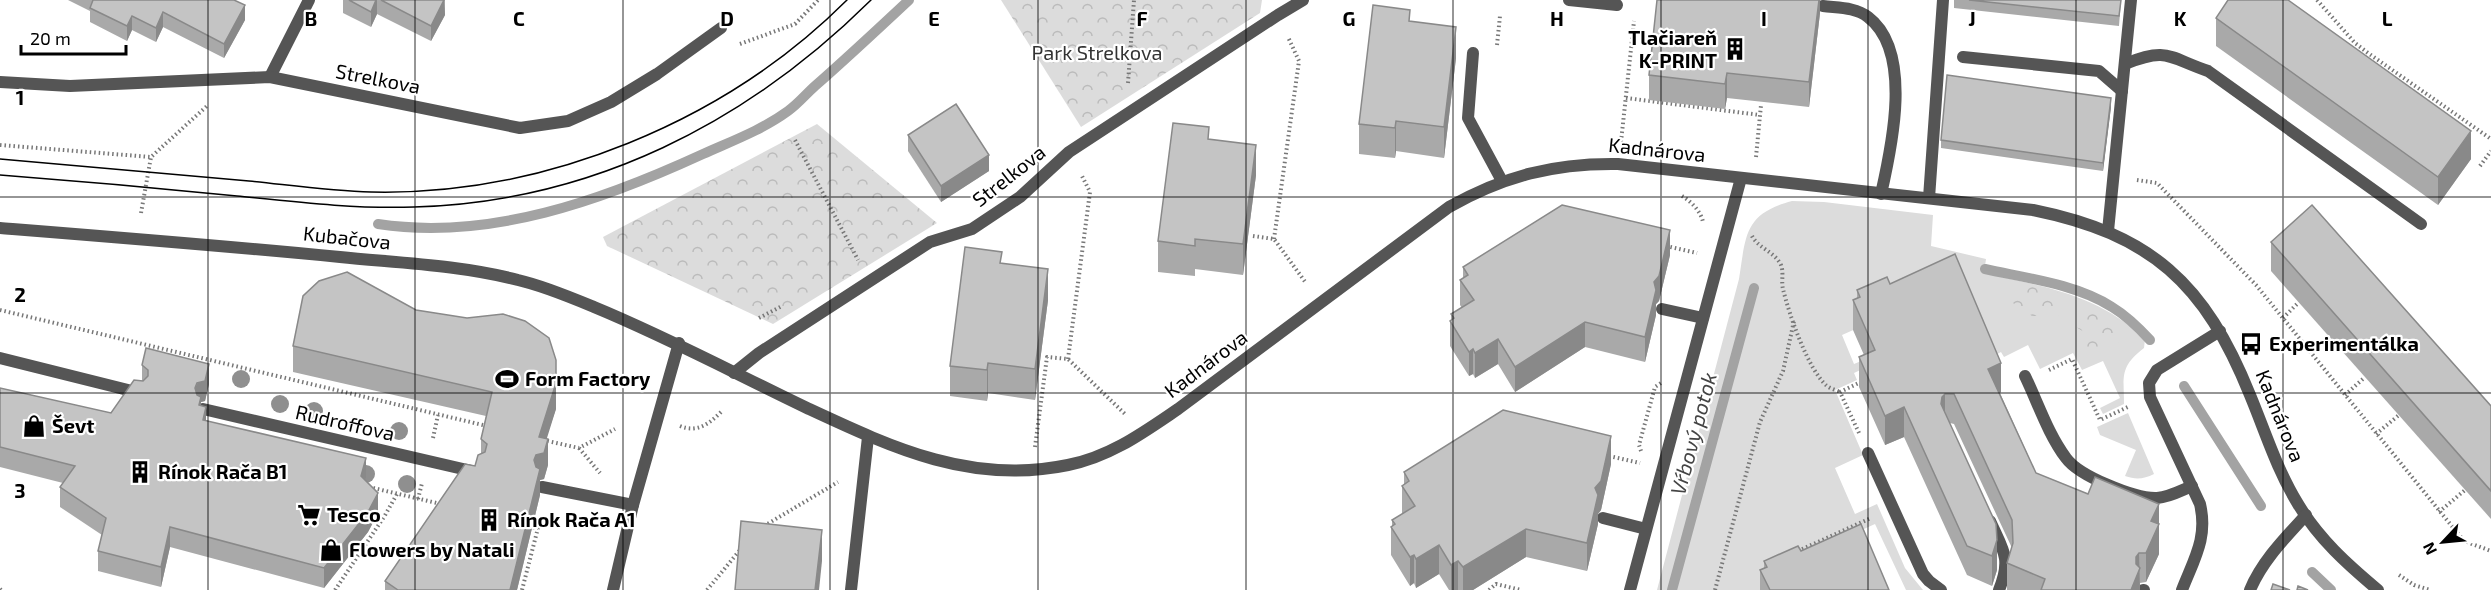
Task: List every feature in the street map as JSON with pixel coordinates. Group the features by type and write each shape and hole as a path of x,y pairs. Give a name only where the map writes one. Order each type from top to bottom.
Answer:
{"street":[{"path":"270,77 309,0"},
{"name":"Strelkova","path":"734,373 759,353 930,242 972,229 1020,197 1069,152 1304,0"},
{"path":"1569,0 1617,5"},
{"path":"1929,198 1942,0"},
{"path":"2108,231 2132,0"},
{"path":"1823,6 1854,10 1868,17 1888,41 1892,53 1895,107 1890,156 1881,194"},
{"name":"Strelkova","path":"0,82 70,86 270,77 520,128 567,121 611,102 657,74 721,28"},
{"path":"1473,53 1468,118 1502,181"},
{"path":"2125,64 2158,54 2174,56 2208,70 2421,224"},
{"path":"1963,57 2099,71 2122,91"},
{"name":"Kadnárova","path":"679,343 734,373 868,437 955,466 992,470 1034,470 1070,465 1103,455 1134,440 1449,207 1502,181 1548,168 1592,164 1673,170 2033,210 2061,215 2108,231 2145,250 2166,265 2187,286 2220,331 2249,392 2281,472 2306,515 2334,551 2378,590"},
{"path":"1630,590 1741,178"},
{"name":"Kubačova","path":"0,228 467,269 520,280 561,293 679,343"},
{"path":"1662,309 1703,318"},
{"path":"2182,590 2203,538 2204,522 2200,504 2150,397 2149,383 2157,370 2220,331"},
{"path":"613,590 633,505 679,343"},
{"path":"0,358 140,393"},
{"path":"2025,376 2058,445 2067,460 2078,470 2134,494 2154,498 2169,496 2192,486"},
{"name":"Rudroffova","path":"203,409 479,473"},
{"path":"851,590 868,437"},
{"path":"1868,453 1923,574 1941,590"},
{"path":"542,487 633,505"},
{"path":"1985,511 2007,563 1999,590"},
{"path":"2250,590 2255,578 2306,515"},
{"path":"1603,518 1646,529"}],"path":[{"path":"1128,87 1134,0"},
{"path":"2317,0 2355,43 2491,139"},
{"path":"1496,55 1500,16"},
{"path":"1621,143 1635,19"},
{"path":"2363,61 2368,53"},
{"path":"1299,61 1274,238 1310,289"},
{"path":"141,213 151,157 237,79"},
{"path":"1626,98 1760,115"},
{"path":"1756,158 1761,105"},
{"path":"795,140 861,266"},
{"path":"0,145 151,157"},
{"path":"2480,166 2491,151"},
{"path":"1673,170 1671,190 1688,200 1701,216 1703,225"},
{"path":"2134,179 2157,183 2256,285 2464,541 2491,551"},
{"path":"1068,359 1090,192"},
{"path":"1754,230 1752,238 1772,253 1781,265 1782,285 1794,321 1805,351 1822,381 1829,388 1840,392 1867,379 1868,382"},
{"path":"1253,236 1274,238"},
{"path":"1654,243 1701,254 1703,245"},
{"path":"759,318 789,302"},
{"path":"2283,318 2300,302"},
{"path":"0,310 492,428"},
{"path":"1715,590 1760,422 1783,371 1794,321"},
{"path":"1035,448 1047,357 1068,359 1129,417"},
{"path":"2072,359 2100,420 2131,405"},
{"path":"2345,395 2365,377"},
{"path":"1642,472 1644,459 1639,445 1655,387 1663,382"},
{"path":"1840,392 1861,439"},
{"path":"678,425 688,429 700,427 712,422 721,412"},
{"path":"2376,434 2399,415"},
{"path":"579,448 615,429"},
{"path":"536,438 579,448 601,474"},
{"path":"1608,456 1643,464"},
{"path":"756,531 838,482"},
{"path":"364,486 444,505"},
{"path":"2439,512 2465,490"},
{"path":"335,590 397,494"},
{"path":"1788,556 1878,515"},
{"path":"522,590 538,528 532,527"},
{"path":"707,590 742,548"},
{"path":"2397,574 2414,585 2430,590"},
{"path":"1489,590 1496,584 1521,590"}],"green space":[{"name":"Park Strelkova","path":"1001,0 1262,0 1260,13 1081,127"},
{"path":"817,124 937,223 773,324 607,246 603,237"},
{"path":"1792,201 1824,202 1933,215 1931,246 1986,259 1984,273 2049,288 2089,302 2127,324 2145,339 2144,348 2127,367 2124,379 2124,404 2103,414 2100,408 2120,398 2103,361 2082,370 2073,353 2040,369 2028,345 2004,357 2001,352 1986,360 1860,327 1842,335 1854,364 1866,359 1869,366 1854,373 1857,380 1835,390 1863,455 1835,468 1855,514 1877,504 1905,568 1923,590 1906,590 1875,524 1784,565 1762,590 1657,590 1739,279 1746,238 1750,228 1764,212"},
{"path":"2021,284 2067,295 2058,316 2032,316 2010,301"},
{"path":"2091,305 2117,319 2122,332 2118,343 2090,357 2084,345 2089,335 2071,324 2087,306"},
{"path":"2128,413 2154,474 2147,477 2125,476 2136,450 2100,435 2097,427"}],"building":[{"path":"93,0 234,0 245,5 224,44 163,12 156,28 132,16 127,26 90,8"},
{"path":"349,0 376,0 371,12"},
{"path":"381,0 444,0 431,26"},
{"name":"Tlačiareň K-PRINT","path":"1657,0 1819,0 1809,82 1727,73 1725,84 1649,75"},
{"path":"1969,0 2121,0 2119,16"},
{"path":"2228,0 2288,0 2471,131 2438,177 2216,18"},
{"path":"1373,5 1410,10 1409,21 1456,27 1444,127 1396,121 1395,128 1359,124"},
{"path":"1947,75 2111,98 2103,163 1941,140"},
{"path":"956,104 989,155 941,186 908,135"},
{"path":"1173,123 1209,127 1208,139 1256,145 1243,244 1195,239 1195,246 1158,241"},
{"path":"1562,205 1670,230 1659,276 1654,282 1656,290 1645,337 1585,322 1515,367 1498,339 1475,353 1473,349 1469,352 1450,321 1454,318 1451,314 1474,300 1460,280 1468,275 1463,267"},
{"path":"2312,205 2491,406 2491,491 2271,242"},
{"path":"965,247 1002,252 1000,263 1048,269 1035,369 988,363 987,370 950,366"},
{"path":"1955,254 2001,363 1988,369 2036,473 2088,494 2095,477 2159,504 2151,521 2159,524 2146,553 2139,553 2136,557 2136,564 2140,568 2131,590 2041,590 2045,579 2007,563 2013,543 2012,520 1954,394 1945,394 1941,404 1996,524 1997,540 1992,556 1967,546 1904,407 1885,416 1859,357 1875,350 1853,300 1860,297 1857,290 1887,277 1890,284"},
{"path":"347,272 416,310 467,318 503,314 525,321 549,338 556,360 556,383 539,437 548,439 544,453 536,455 534,460 536,467 540,469 510,590 398,590 385,581 465,464 475,466 478,455 485,452 487,444 481,439 492,392 293,346 303,296 319,281"},
{"path":"146,348 209,364 205,381 197,383 195,388 197,395 201,397 199,405 206,407 203,420 366,458 361,476 378,493 368,512 324,568 170,527 161,567 98,551 106,518 60,487 75,466 0,447 0,388 111,413 134,380 143,381 148,376 148,370 142,365"},
{"path":"1503,410 1611,436 1601,481 1595,488 1598,495 1587,543 1526,529 1463,567 1458,561 1451,565 1439,545 1416,559 1414,555 1410,557 1391,527 1395,524 1392,520 1415,506 1402,486 1409,481 1404,472"},
{"path":"741,521 822,530 815,590 735,590"},
{"path":"1861,524 1889,590 1770,590 1760,570 1767,567 1764,561 1798,546 1801,551"},
{"path":"2273,584 2290,590 2271,590"}],"waterway":[{"path":"378,224 420,228 462,227 504,221 545,213 586,201 665,171 747,135 788,111 909,0"},
{"name":"Vŕbový potok","path":"1985,269 2067,287 2098,299 2123,314 2150,340"},
{"name":"Vŕbový potok","path":"1672,590 1754,288"},
{"name":"Vŕbový potok","path":"2184,386 2261,506"},
{"name":"Vŕbový potok","path":"2312,572 2331,590"}],"tram line":[{"path":"0,159 371,192 436,190 501,181 565,165 628,143 688,115 745,82 799,43 847,0"},
{"path":"0,175 370,207 414,207 480,202 543,190 604,172 663,148 719,118 772,84 823,44 871,0"}],"place":[{"name":"Tlačiareň K-PRINT","path":"1735,49"},
{"name":"Experimentálka","path":"2251,344"},
{"name":"Form Factory","path":"507,379"},
{"name":"Ševt","path":"34,426"},
{"name":"Rínok Rača B1","path":"140,472"},
{"name":"Tesco","path":"309,515"},
{"name":"Rínok Rača A1","path":"489,520"},
{"name":"Flowers by Natali","path":"331,550"}]}
